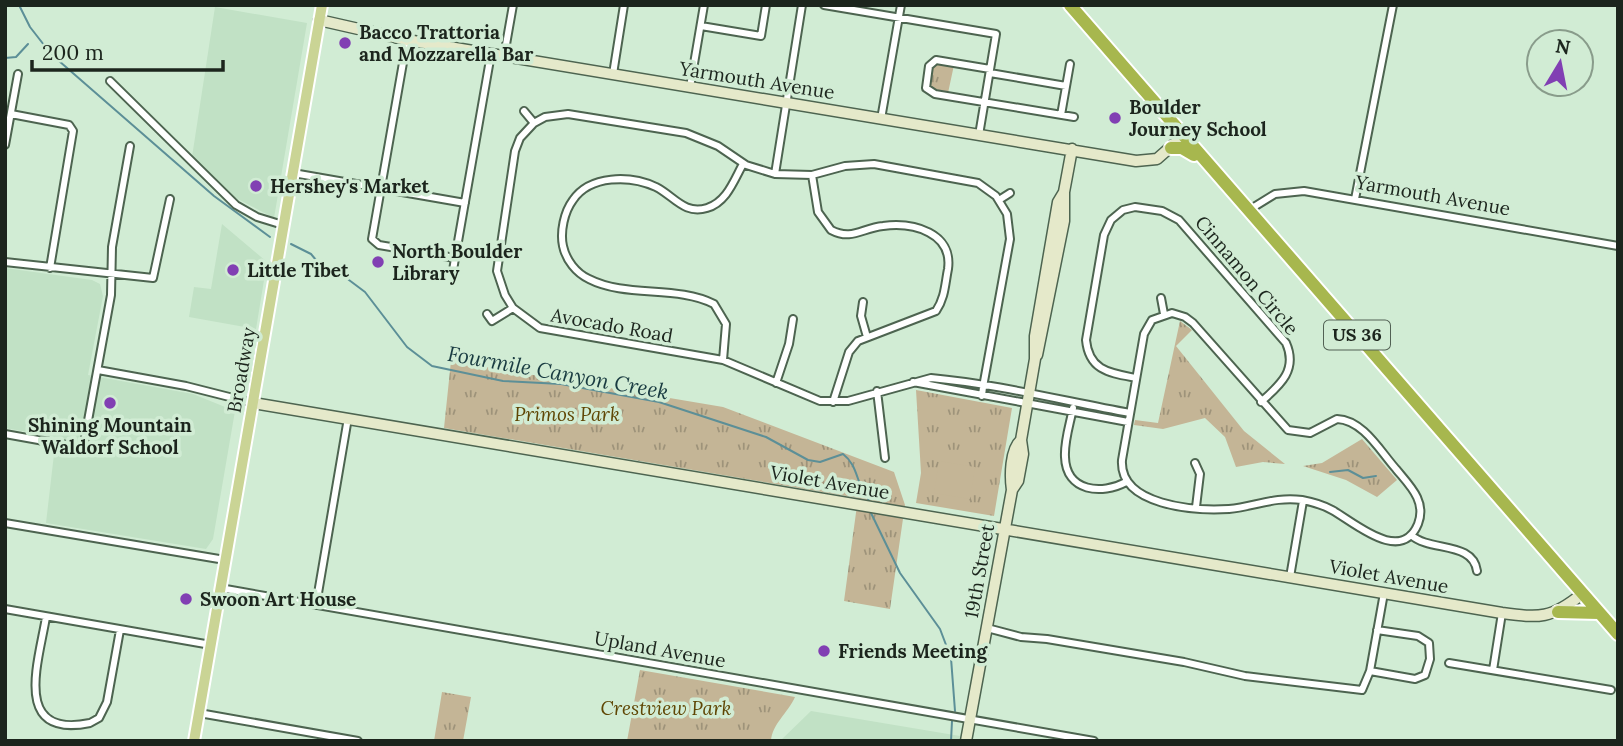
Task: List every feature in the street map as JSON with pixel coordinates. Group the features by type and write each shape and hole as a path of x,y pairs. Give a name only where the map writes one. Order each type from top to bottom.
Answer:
{"highway":[{"name":"US 36","path":"1070,5 1617,632"},
{"path":"1171,148 1185,149 1206,163"},
{"path":"1558,612 1599,613"}],"main road":[{"name":"Broadway","path":"194,741 322,5"}],"street":[{"path":"504,56 513,5"},
{"path":"613,74 624,5"},
{"path":"690,87 704,5"},
{"path":"701,26 761,36 766,5"},
{"path":"775,174 802,5"},
{"path":"824,5 996,34 979,135"},
{"path":"881,119 901,5"},
{"path":"1355,199 1393,5"},
{"name":"Yarmouth Avenue","path":"319,20 407,40 1144,162 1159,158 1183,136"},
{"path":"407,40 372,238 374,243 455,258"},
{"path":"453,270 491,54"},
{"path":"1066,86 938,60 931,64 926,81 926,88 931,93 1074,117"},
{"path":"1061,115 1070,64"},
{"path":"5,145 18,74"},
{"path":"110,81 236,205 257,217 284,225"},
{"path":"524,111 534,123"},
{"path":"10,114 69,125 73,131 50,268"},
{"path":"487,314 492,321 513,308 500,284 497,259 515,151 520,138 534,123 545,117 568,114 686,133 718,146 743,163 775,174 812,175 827,167 874,164 965,179 988,189 999,200 1007,214 1010,239 982,396"},
{"path":"5,434 83,447 111,295 112,247 130,146"},
{"name":"19th Street","path":"966,741 1012,490 1010,475 1015,447 1021,440 1035,359 1035,332 1059,199 1065,192 1072,149"},
{"path":"723,360 726,324 714,304 587,278 570,263 562,234 570,203 593,183 612,179 647,184 681,206 698,210 709,208 725,196 743,163"},
{"path":"293,173 464,203"},
{"path":"812,175 818,212 831,230 855,235 875,228 894,226 930,232 947,247 950,257 944,295 936,311 858,341 849,352 833,402"},
{"name":"Yarmouth Avenue","path":"1247,211 1264,199 1291,191 1355,199 1618,246"},
{"path":"999,200 1010,193"},
{"path":"5,262 111,274 156,276 170,199"},
{"name":"Cinnamon Circle","path":"1136,378 1105,372 1089,362 1086,336 1108,224 1116,210 1135,207 1162,211 1175,217 1282,337 1293,362 1283,382 1261,402"},
{"path":"1161,298 1164,314"},
{"path":"863,302 861,316 867,337"},
{"name":"Avocado Road","path":"513,308 529,322 551,332 723,360 816,400 833,402 930,378 984,387 1072,412 1129,422"},
{"path":"1164,314 1189,319 1284,427 1293,432 1310,433 1342,416 1361,428 1416,492 1421,514 1411,535 1399,540 1380,539 1329,508 1303,501 1272,499 1231,509 1196,507 1145,498 1126,482 1121,467 1146,328 1164,314"},
{"path":"776,383 789,344 793,319"},
{"name":"Violet Avenue","path":"98,370 186,386 253,403 1502,613 1536,617 1558,612"},
{"name":"Avocado Road","path":"911,381 982,396 1074,403 1130,413"},
{"path":"877,391 886,457"},
{"path":"1074,403 1065,458 1070,480 1085,488 1103,492 1126,482"},
{"path":"316,605 348,418"},
{"path":"1195,463 1200,474 1196,507"},
{"path":"1290,577 1303,501"},
{"path":"5,523 225,561"},
{"path":"1411,535 1427,545 1467,552 1475,560 1477,571"},
{"name":"Upland Avenue","path":"220,588 1094,741"},
{"path":"987,628 1021,637 1048,639 1184,662 1245,676 1272,677 1362,690 1370,671 1384,593"},
{"path":"1558,612 1582,594"},
{"path":"5,609 211,645"},
{"path":"1493,670 1502,613"},
{"path":"46,617 33,691 42,713 56,722 90,723 105,709 120,630"},
{"path":"1370,671 1415,679 1425,675 1430,659 1430,645 1422,637 1377,630"},
{"path":"1449,663 1611,690"},
{"path":"199,713 358,741"}],"shaded area":[{"path":"215,7 307,23 274,218 228,194 192,157"},
{"path":"222,224 267,262 256,329 189,317 194,287 211,289"},
{"name":"Shining Mountain Waldorf School","path":"5,268 92,280 100,284 103,296 88,375 193,394 235,411 213,539 206,549 46,523 56,437 5,428"},
{"path":"811,711 960,736 959,741 780,741"}],"green space":[{"path":"938,63 954,65 948,93 929,87 932,69"},
{"path":"1180,321 1192,330 1176,346 1244,431 1285,464 1263,462 1236,467 1225,437 1205,418 1163,429 1134,425 1135,420 1158,423"},
{"name":"Primos Park","path":"451,361 723,407 894,472 905,505 890,609 844,601 858,498 444,428"},
{"path":"916,390 1012,408 994,516 916,503 921,473"},
{"path":"1362,439 1397,480 1377,497 1346,480 1303,466 1322,463"},
{"path":"939,461 975,467 970,499 934,493"},
{"name":"Crestview Park","path":"640,670 795,697 774,729 771,741 627,741"},
{"path":"442,692 471,697 463,741 434,741"}],"waterway":[{"name":"Fourmile Canyon Creek","path":"19,5 30,27 51,54 214,196 270,237"},
{"path":"5,58 16,57 28,44"},
{"name":"Fourmile Canyon Creek","path":"291,244 311,254 322,267 337,271 365,292 407,347 432,366 503,381 561,384 659,402 766,437 808,460 820,462 843,454 852,464 869,500"},
{"path":"1330,472 1348,470 1363,478 1376,476"},
{"name":"Fourmile Canyon Creek","path":"871,513 900,573 940,629 951,658 955,711"},
{"name":"Fourmile Canyon Creek","path":"951,741 952,721"}],"place":[{"name":"Bacco Trattoria and Mozzarella Bar","path":"345,43"},
{"name":"Boulder Journey School","path":"1115,118"},
{"name":"Hershey's Market","path":"256,186"},
{"name":"North Boulder Library","path":"378,262"},
{"name":"Little Tibet","path":"233,270"},
{"name":"Shining Mountain Waldorf School","path":"110,403"},
{"name":"Swoon Art House","path":"186,599"},
{"name":"Friends Meeting","path":"824,651"}]}
